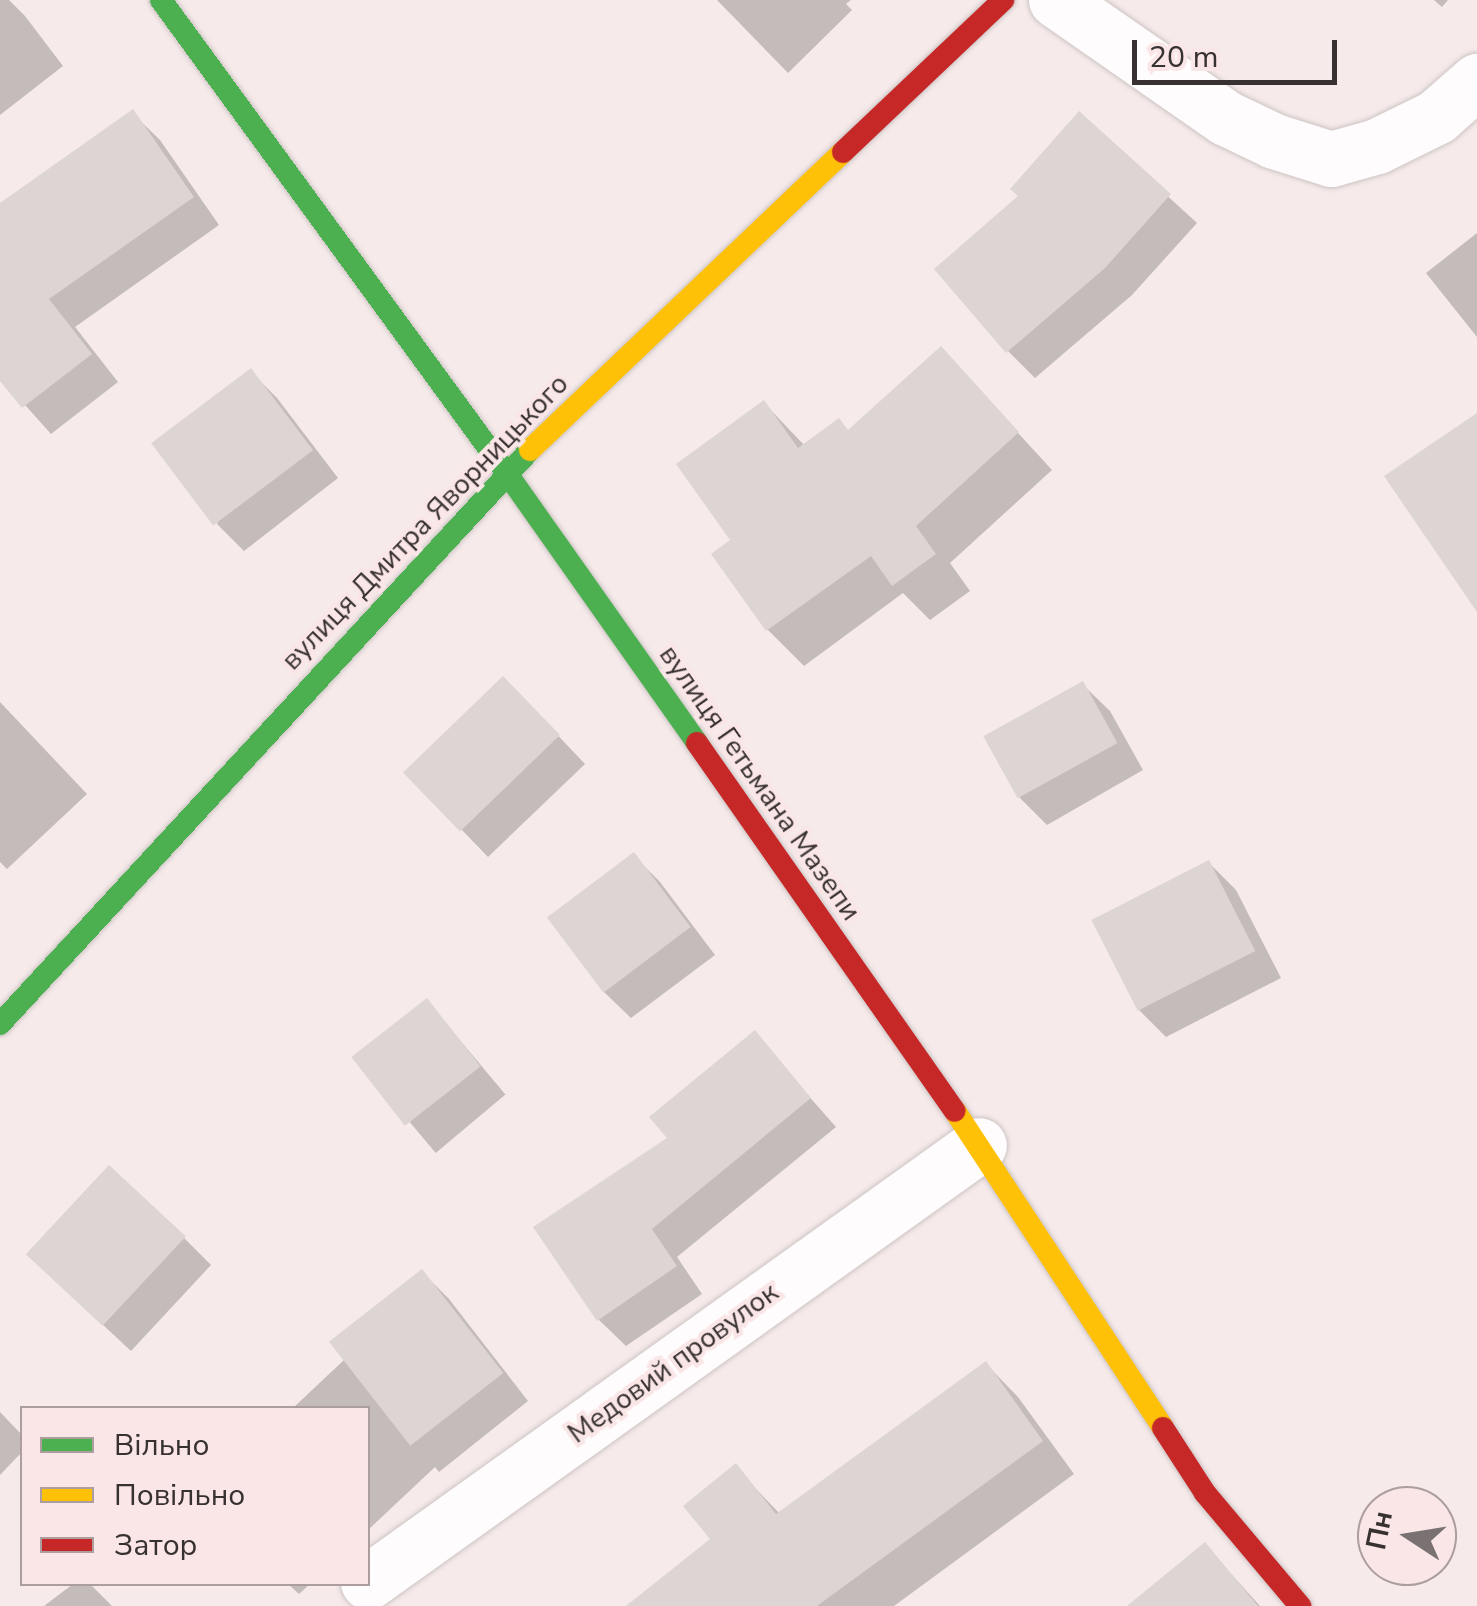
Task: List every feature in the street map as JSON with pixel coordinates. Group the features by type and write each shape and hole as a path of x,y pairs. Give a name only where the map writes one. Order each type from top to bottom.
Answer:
{"street":[{"name":"вулиця Гетьмана Мазепи","path":"161,0 506,472 978,1145 1205,1493 1300,1606"},
{"name":"вулиця Дмитра Яворницького","path":"0,1024 506,472 1003,0"},
{"path":"1056,0 1226,118 1274,141 1331,159 1378,146 1436,116 1477,81"},
{"name":"Медовий провулок","path":"370,1581 978,1145"},
{"name":"Медовий провулок","path":"334,1606 363,1586"}],"building":[{"path":"133,109 194,197 49,299 92,354 22,408 0,381 0,203"},
{"path":"1079,111 1171,194 1105,268 1006,353 934,269 1018,196 1010,189"},
{"path":"941,346 1019,432 916,526 936,554 892,586 871,556 766,631 711,554 730,540 676,464 764,400 798,448 839,418 848,430"},
{"path":"251,368 313,450 213,525 151,443"},
{"path":"1477,413 1477,612 1384,476"},
{"path":"503,676 560,735 460,832 403,773"},
{"path":"1083,681 1117,743 1018,798 983,736"},
{"path":"634,852 691,927 604,993 547,918"},
{"path":"1209,860 1255,951 1138,1011 1091,920"},
{"path":"427,998 481,1067 405,1126 351,1057"},
{"path":"755,1030 811,1098 652,1229 677,1266 597,1321 533,1227 667,1138 649,1117"},
{"path":"109,1165 186,1237 103,1326 26,1254"},
{"path":"422,1269 503,1373 410,1446 329,1342"},
{"path":"986,1361 1043,1441 817,1606 626,1606 710,1539 683,1506 736,1463 776,1514"},
{"path":"1205,1542 1258,1606 1127,1606"}],"traffic: fast":[{"path":"161,0 506,472 697,743"},
{"path":"0,1024 530,450"}],"traffic: slow":[{"path":"530,450 843,152"},
{"path":"955,1111 1163,1428"}],"traffic: jam":[{"path":"843,152 1003,0"},
{"path":"697,743 955,1111"},
{"path":"1163,1428 1205,1493 1300,1606"}]}
